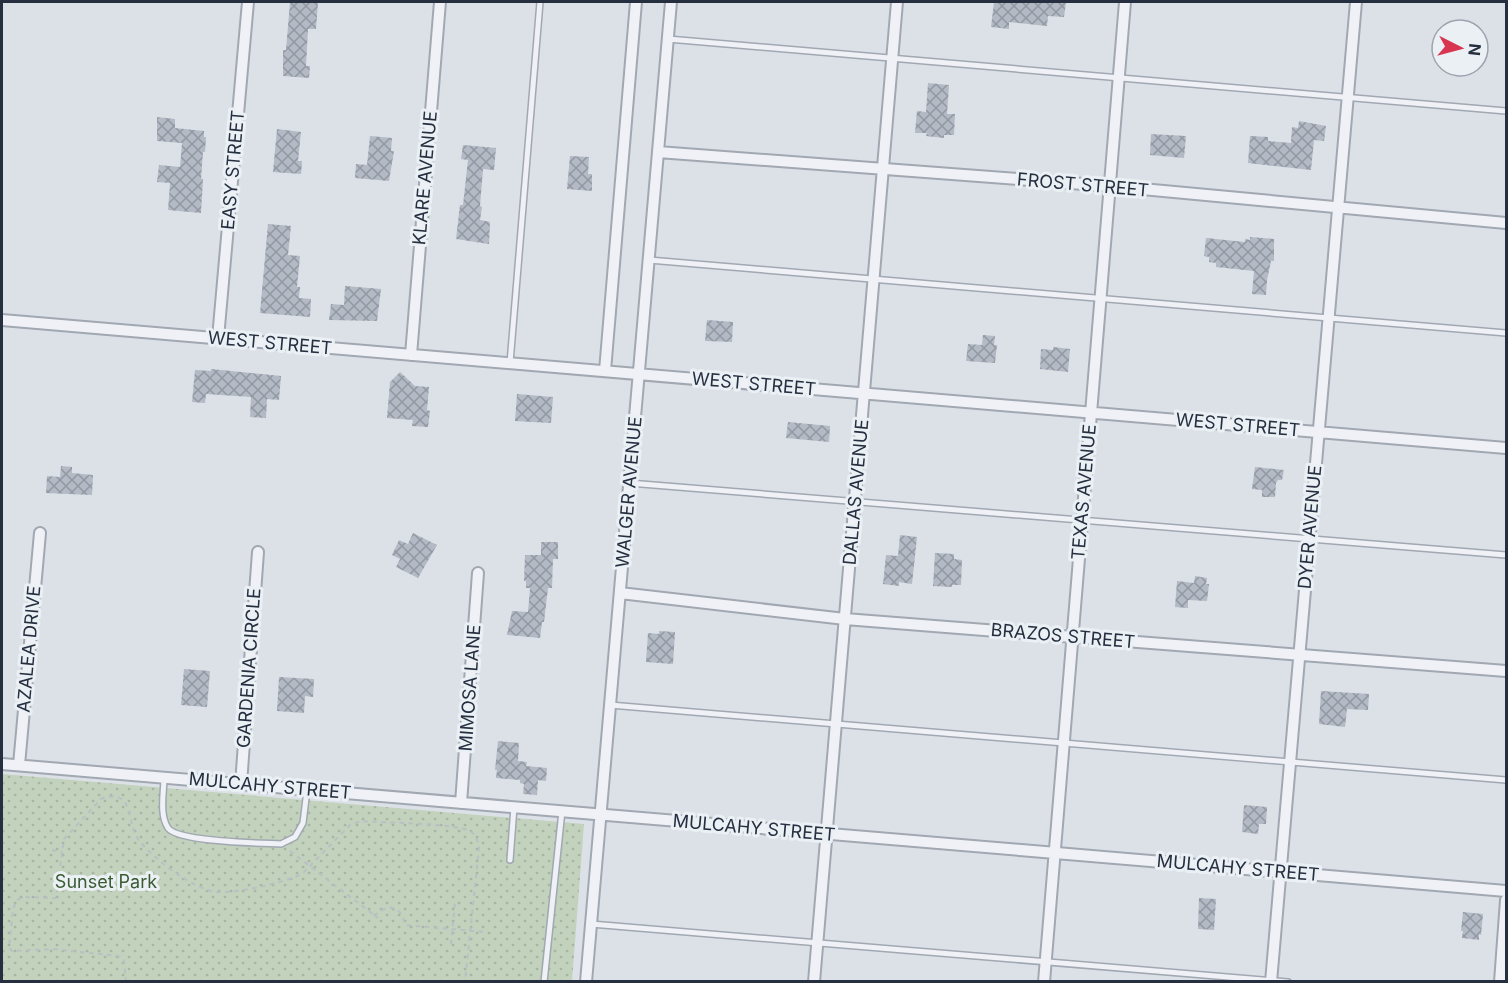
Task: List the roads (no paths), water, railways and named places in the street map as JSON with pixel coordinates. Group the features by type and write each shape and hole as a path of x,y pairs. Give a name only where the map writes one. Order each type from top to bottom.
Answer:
{"street":[{"name":"EASY STREET","path":"218,338 248,2"},
{"name":"KLARE AVENUE","path":"411,354 440,2"},
{"path":"605,371 636,2"},
{"name":"WALGER AVENUE","path":"586,981 671,2"},
{"name":"DALLAS AVENUE","path":"814,981 897,2"},
{"name":"TEXAS AVENUE","path":"1044,981 1125,2"},
{"name":"DYER AVENUE","path":"1271,981 1356,2"},
{"name":"FROST STREET","path":"658,152 1110,186 1506,223"},
{"name":"WEST STREET","path":"2,320 1506,448"},
{"name":"AZALEA DRIVE","path":"19,765 39,533"},
{"name":"GARDENIA CIRCLE","path":"241,784 258,552"},
{"name":"MIMOSA LANE","path":"461,803 478,573"},
{"name":"BRAZOS STREET","path":"620,593 845,619 1506,671"},
{"name":"MULCAHY STREET","path":"2,764 1506,891"},
{"path":"1500,981 1506,900"}],"lane":[{"path":"510,363 540,2"},
{"path":"668,39 1506,111"},
{"path":"649,260 1506,333"},
{"path":"629,483 1506,555"},
{"path":"610,705 1506,780"},
{"path":"164,777 163,816 170,830 186,837 281,844 295,837 303,823 307,790"},
{"path":"510,860 514,807"},
{"path":"544,981 562,811"},
{"path":"591,924 1288,981"}],"park label":[{"name":"Sunset Park","path":"106,882"}]}
